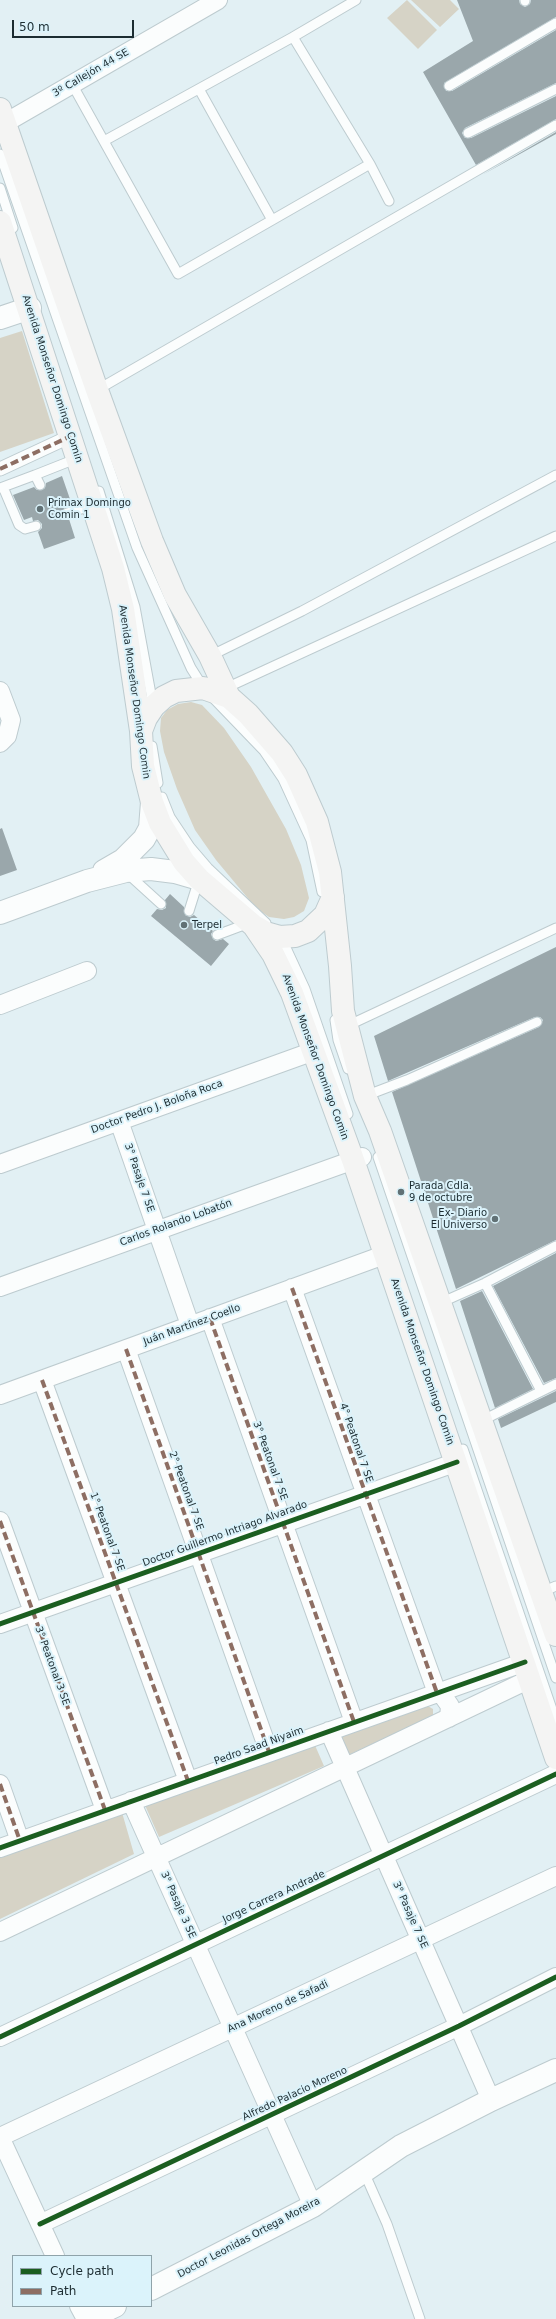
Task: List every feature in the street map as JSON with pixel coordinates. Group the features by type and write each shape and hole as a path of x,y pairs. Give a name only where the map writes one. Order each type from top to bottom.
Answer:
{"main road":[{"path":"2,116 97,390 152,541 175,595 210,656 228,692 266,733 296,775 308,798 321,834 330,872 328,914 345,1027 364,1096 380,1131 481,1421 549,1589 556,1635"},
{"name":"Avenida Monseñor Domingo Comin","path":"0,222 35,306 71,436 113,568 123,609 148,732 143,766 152,802 171,843 199,879 251,924 282,970 314,1051 363,1155 384,1255 457,1462 556,1758"},
{"path":"148,732 146,718 154,706 164,697 176,691 203,688 228,692"},
{"path":"251,924 266,933 280,937 294,936 308,931 328,914"}],"street":[{"name":"3º Callejón 44 SE","path":"2,116 72,84 218,0"},
{"path":"0,318 35,306"},
{"path":"0,469 71,436"},
{"path":"0,691 11,720 3,740"},
{"path":"87,881 123,860 136,848 150,828 152,802"},
{"path":"0,913 87,881 126,871 157,870 175,872 199,879"},
{"path":"0,1005 87,972"},
{"name":"Doctor Pedro J. Boloña Roca","path":"0,1164 314,1051"},
{"name":"3° Pasaje 7 SE","path":"119,1121 190,1326"},
{"name":"Carlos Rolando Lobatón","path":"0,1287 363,1155"},
{"name":"Juán Martínez Coello","path":"0,1395 384,1255"},
{"name":"4° Peatonal 7 SE","path":"292,1288 364,1494 437,1693 447,1700 450,1712 449,1718"},
{"name":"3° Peatonal 7 SE","path":"210,1318 282,1524 354,1722"},
{"name":"2° Peatonal 7 SE","path":"126,1349 269,1752"},
{"name":"1° Peatonal 7 SE","path":"42,1380 188,1781"},
{"name":"Doctor Guillermo Intriago Alvarado","path":"0,1624 457,1462"},
{"name":"3° Peatonal 3 SE","path":"0,1521 105,1810"},
{"path":"0,1932 449,1718 527,1670"},
{"name":"Pedro Saad Niyaim","path":"0,1848 437,1693 527,1670"},
{"name":"3° Pasaje 7 SE","path":"328,1731 491,2100"},
{"name":"Jorge Carrera Andrade","path":"0,2037 556,1774"},
{"path":"0,1784 20,1840"},
{"name":"3° Pasaje 3 SE","path":"131,1801 313,2206"},
{"name":"Ana Moreno de Safadi","path":"0,2137 556,1876"},
{"name":"Alfredo Palacio Moreno","path":"40,2224 459,2026 556,1977"},
{"name":"Doctor Leonidas Ortega Moreira","path":"152,2288 313,2206 401,2146 491,2100 556,2070"},
{"path":"0,2137 55,2255"},
{"path":"80,2307 87,2319 113,2307"}],"lane":[{"path":"104,141 293,37 356,0"},
{"path":"449,86 556,23"},
{"path":"293,37 370,164 389,201"},
{"path":"72,84 178,274 370,164"},
{"path":"199,89 272,220"},
{"path":"468,133 556,89"},
{"path":"97,390 556,125"},
{"path":"0,154 137,548 191,668 203,688 264,751 283,779 311,840 328,914"},
{"path":"0,188 17,240"},
{"path":"36,526 25,529 19,525 2,488 78,458"},
{"path":"35,474 40,485"},
{"path":"210,656 302,611 556,475"},
{"name":"Avenida Monseñor Domingo Comin","path":"96,482 124,564 135,607 154,706"},
{"path":"67,513 93,506"},
{"path":"228,692 556,536"},
{"name":"Avenida Monseñor Domingo Comin","path":"148,732 159,791 170,817 190,848 208,868 280,937 305,989 352,1125"},
{"path":"126,871 161,904"},
{"path":"189,911 199,879"},
{"path":"217,935 251,924"},
{"path":"345,1027 556,928"},
{"path":"333,1005 338,1040 365,1120"},
{"path":"364,1096 407,1080 537,1022"},
{"name":"Avenida Monseñor Domingo Comin","path":"363,1155 556,1678"},
{"path":"439,1303 485,1283 556,1246"},
{"path":"485,1283 541,1391"},
{"path":"481,1421 556,1384"},
{"name":"Avenida Monseñor Domingo Comin","path":"458,1437 556,1720"},
{"path":"364,2172 387,2224 420,2319"}],"shaded area":[{"path":"407,0 437,30 418,49 387,18"},
{"path":"411,0 450,0 459,9 440,27"},
{"path":"22,331 54,433 0,452 0,338"},
{"path":"191,702 202,705 224,728 251,767 286,829 301,865 309,898 304,911 294,917 284,919 269,917 256,908 216,860 195,830 177,789 164,752 160,731 161,718 167,710 178,704"},
{"path":"426,1705 433,1709 433,1716 344,1757 337,1738"},
{"path":"314,1743 324,1766 159,1837 144,1803"},
{"path":"121,1809 134,1854 0,1919 0,1853"}],"building":[{"path":"457,0 519,0 520,4 525,7 530,4 531,0 556,0 556,17 444,83 446,91 452,91 556,30 556,83 465,128 462,133 465,138 471,138 556,96 556,119 476,165 423,72 473,41"},
{"path":"556,132 556,134 482,175"},
{"name":"Primax Domingo Comin 1","path":"62,476 71,502 64,504 65,507 61,514 65,519 69,519 75,538 44,549 38,532 42,528 42,524 38,520 33,521 32,517 24,520 13,495 34,487 37,490 42,490 45,488 46,483"},
{"path":"2,828 17,870 0,876 0,829"},
{"name":"Terpel","path":"170,894 184,907 185,915 190,917 194,915 213,931 211,934 213,939 216,941 223,939 229,944 211,966 151,916 157,909 162,910 166,908 165,900"},
{"name":"Ex- Diario El Universo","path":"556,947 556,1240 456,1289 392,1092 539,1027 543,1020 540,1017 535,1017 388,1081 374,1036"},
{"path":"556,1253 556,1378 544,1383 493,1286"},
{"path":"482,1291 533,1389 495,1408 460,1301"},
{"path":"556,1391 556,1402 501,1428 498,1419"}],"marked path":[{"path":"0,469 71,436"},
{"path":"292,1288 437,1693"},
{"path":"210,1318 354,1722"},
{"path":"126,1349 269,1752"},
{"path":"42,1380 188,1781"},
{"path":"0,1521 105,1810"},
{"path":"0,1784 20,1841"}],"cycle path":[{"path":"0,1624 457,1462"},
{"path":"0,1848 525,1662"},
{"path":"0,2037 556,1774"},
{"path":"40,2224 459,2026 556,1977"}],"place":[{"name":"Primax Domingo Comin 1","path":"40,509"},
{"name":"Terpel","path":"184,925"},
{"name":"Parada Cdla. 9 de octubre","path":"401,1192"},
{"name":"Ex- Diario El Universo","path":"495,1219"}]}
